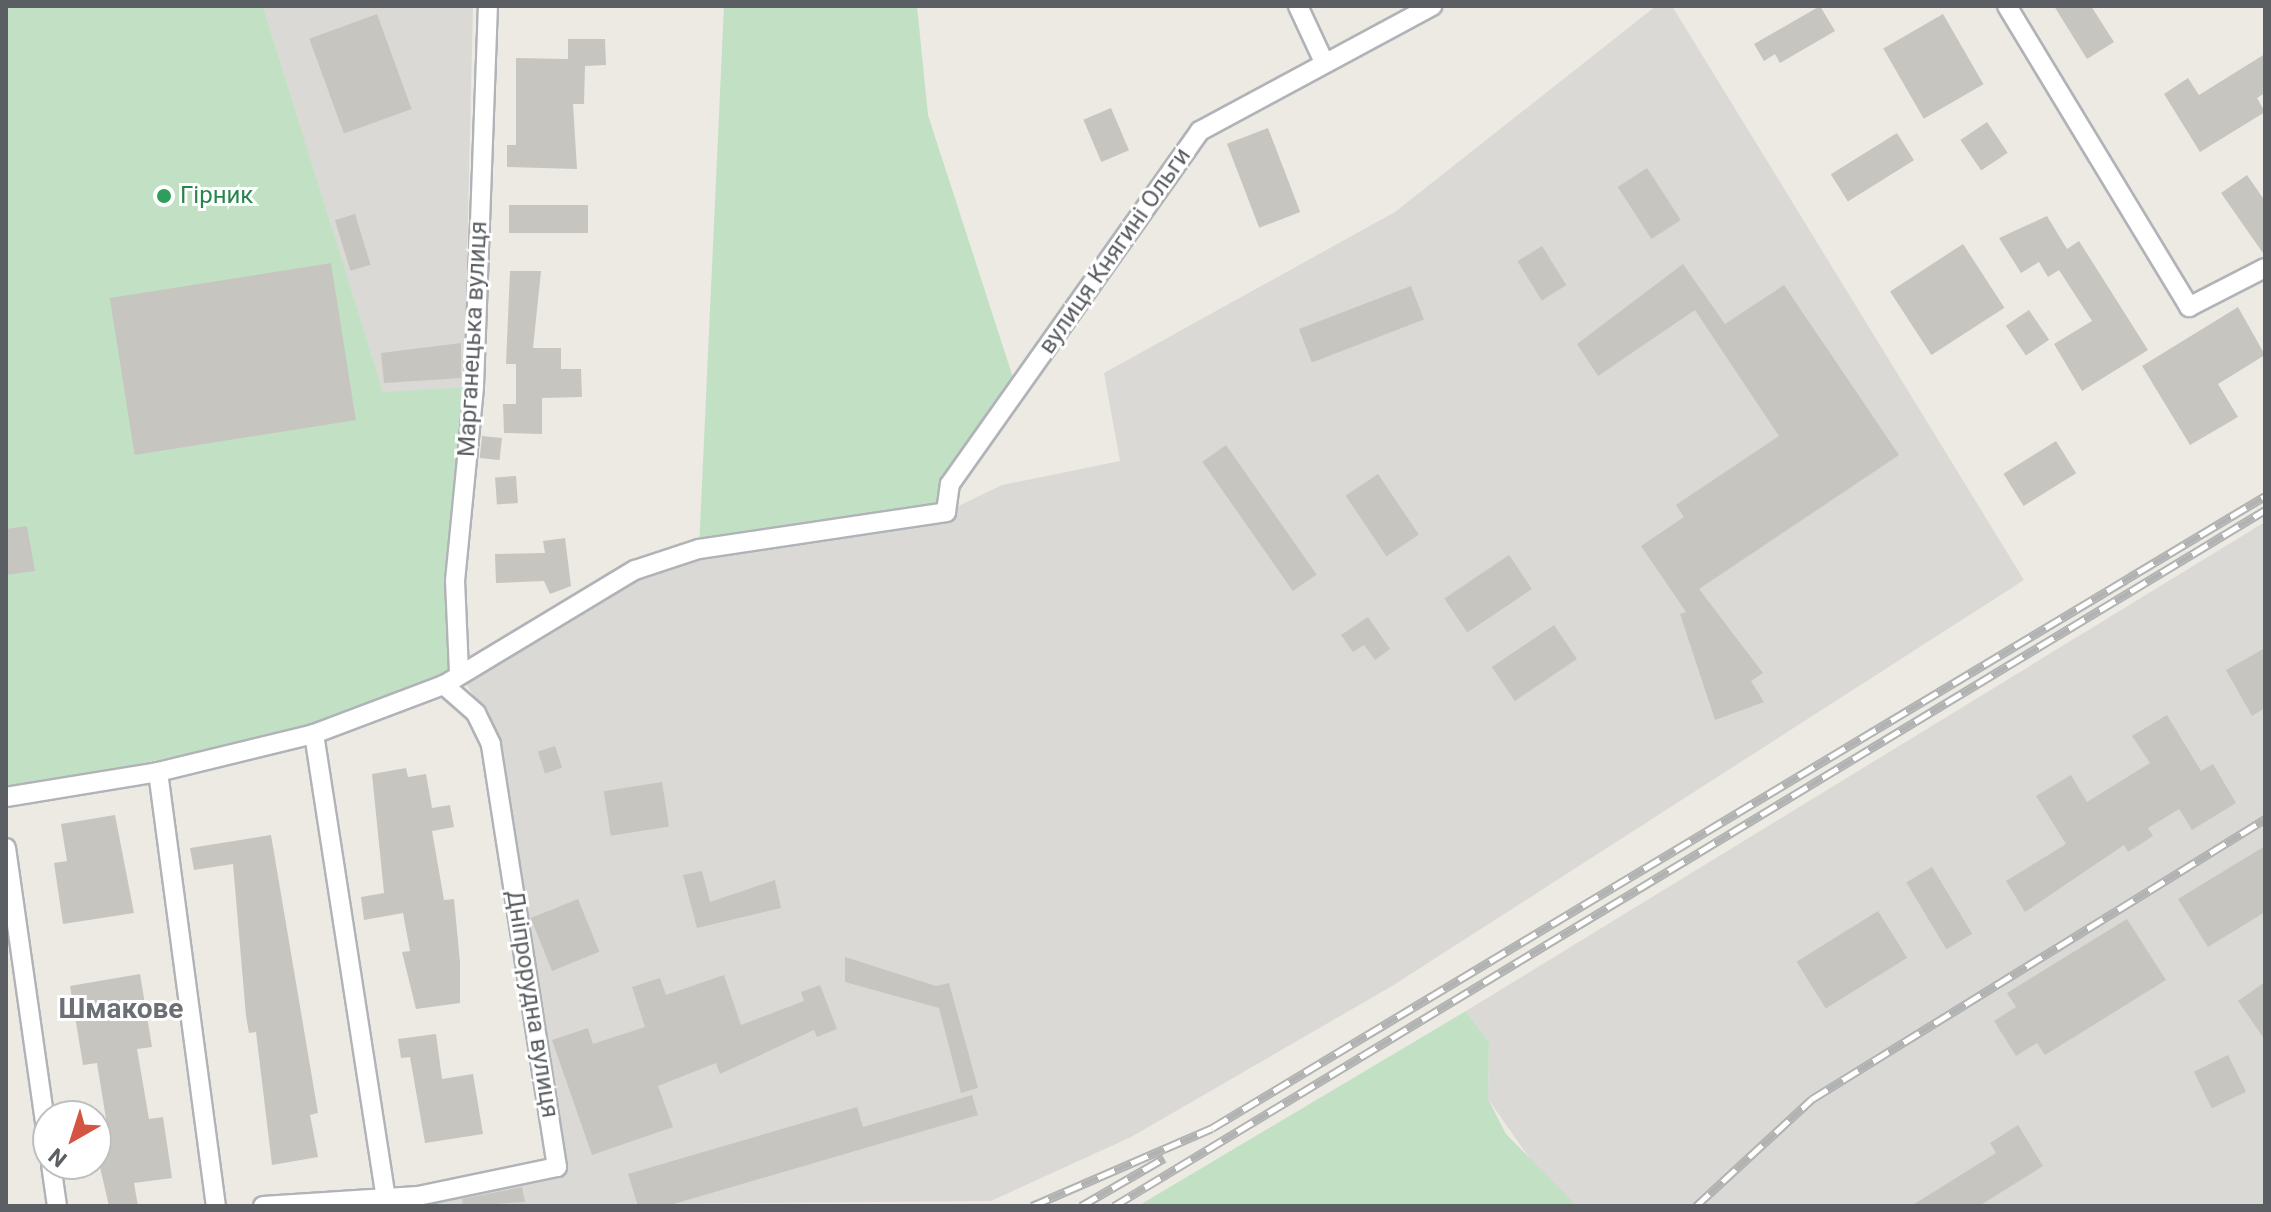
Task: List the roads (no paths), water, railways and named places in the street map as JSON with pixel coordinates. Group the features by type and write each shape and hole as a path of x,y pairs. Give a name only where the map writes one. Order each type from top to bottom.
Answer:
{"street":[{"name":"Марганецька вулиця","path":"459,672 455,581 474,386 488,6"},
{"path":"1298,6 1324,62"},
{"name":"вулиця Княгині Ольги","path":"459,672 648,566 699,549 946,512 950,484 1180,153 1220,117 1432,6"},
{"path":"2007,6 2189,307 2265,268"},
{"path":"6,797 158,772 314,734 444,685 459,672"},
{"name":"Дніпрорудна вулиця","path":"263,1206 385,1193 418,1196 557,1167 491,744 476,713 444,685"},
{"path":"314,734 385,1193"},
{"path":"158,772 216,1206"},
{"path":"6,848 42,1100"},
{"path":"53,1180 57,1206"}],"railway":[{"path":"1032,1206 1212,1128 2265,496"},
{"path":"1114,1206 2265,510"},
{"path":"1696,1206 1812,1099 2265,819"},
{"path":"1081,1206 1164,1158"}],"place":[{"name":"Гірник","path":"164,196"}],"district":[{"name":"Шмакове","path":"121,1009"}]}
